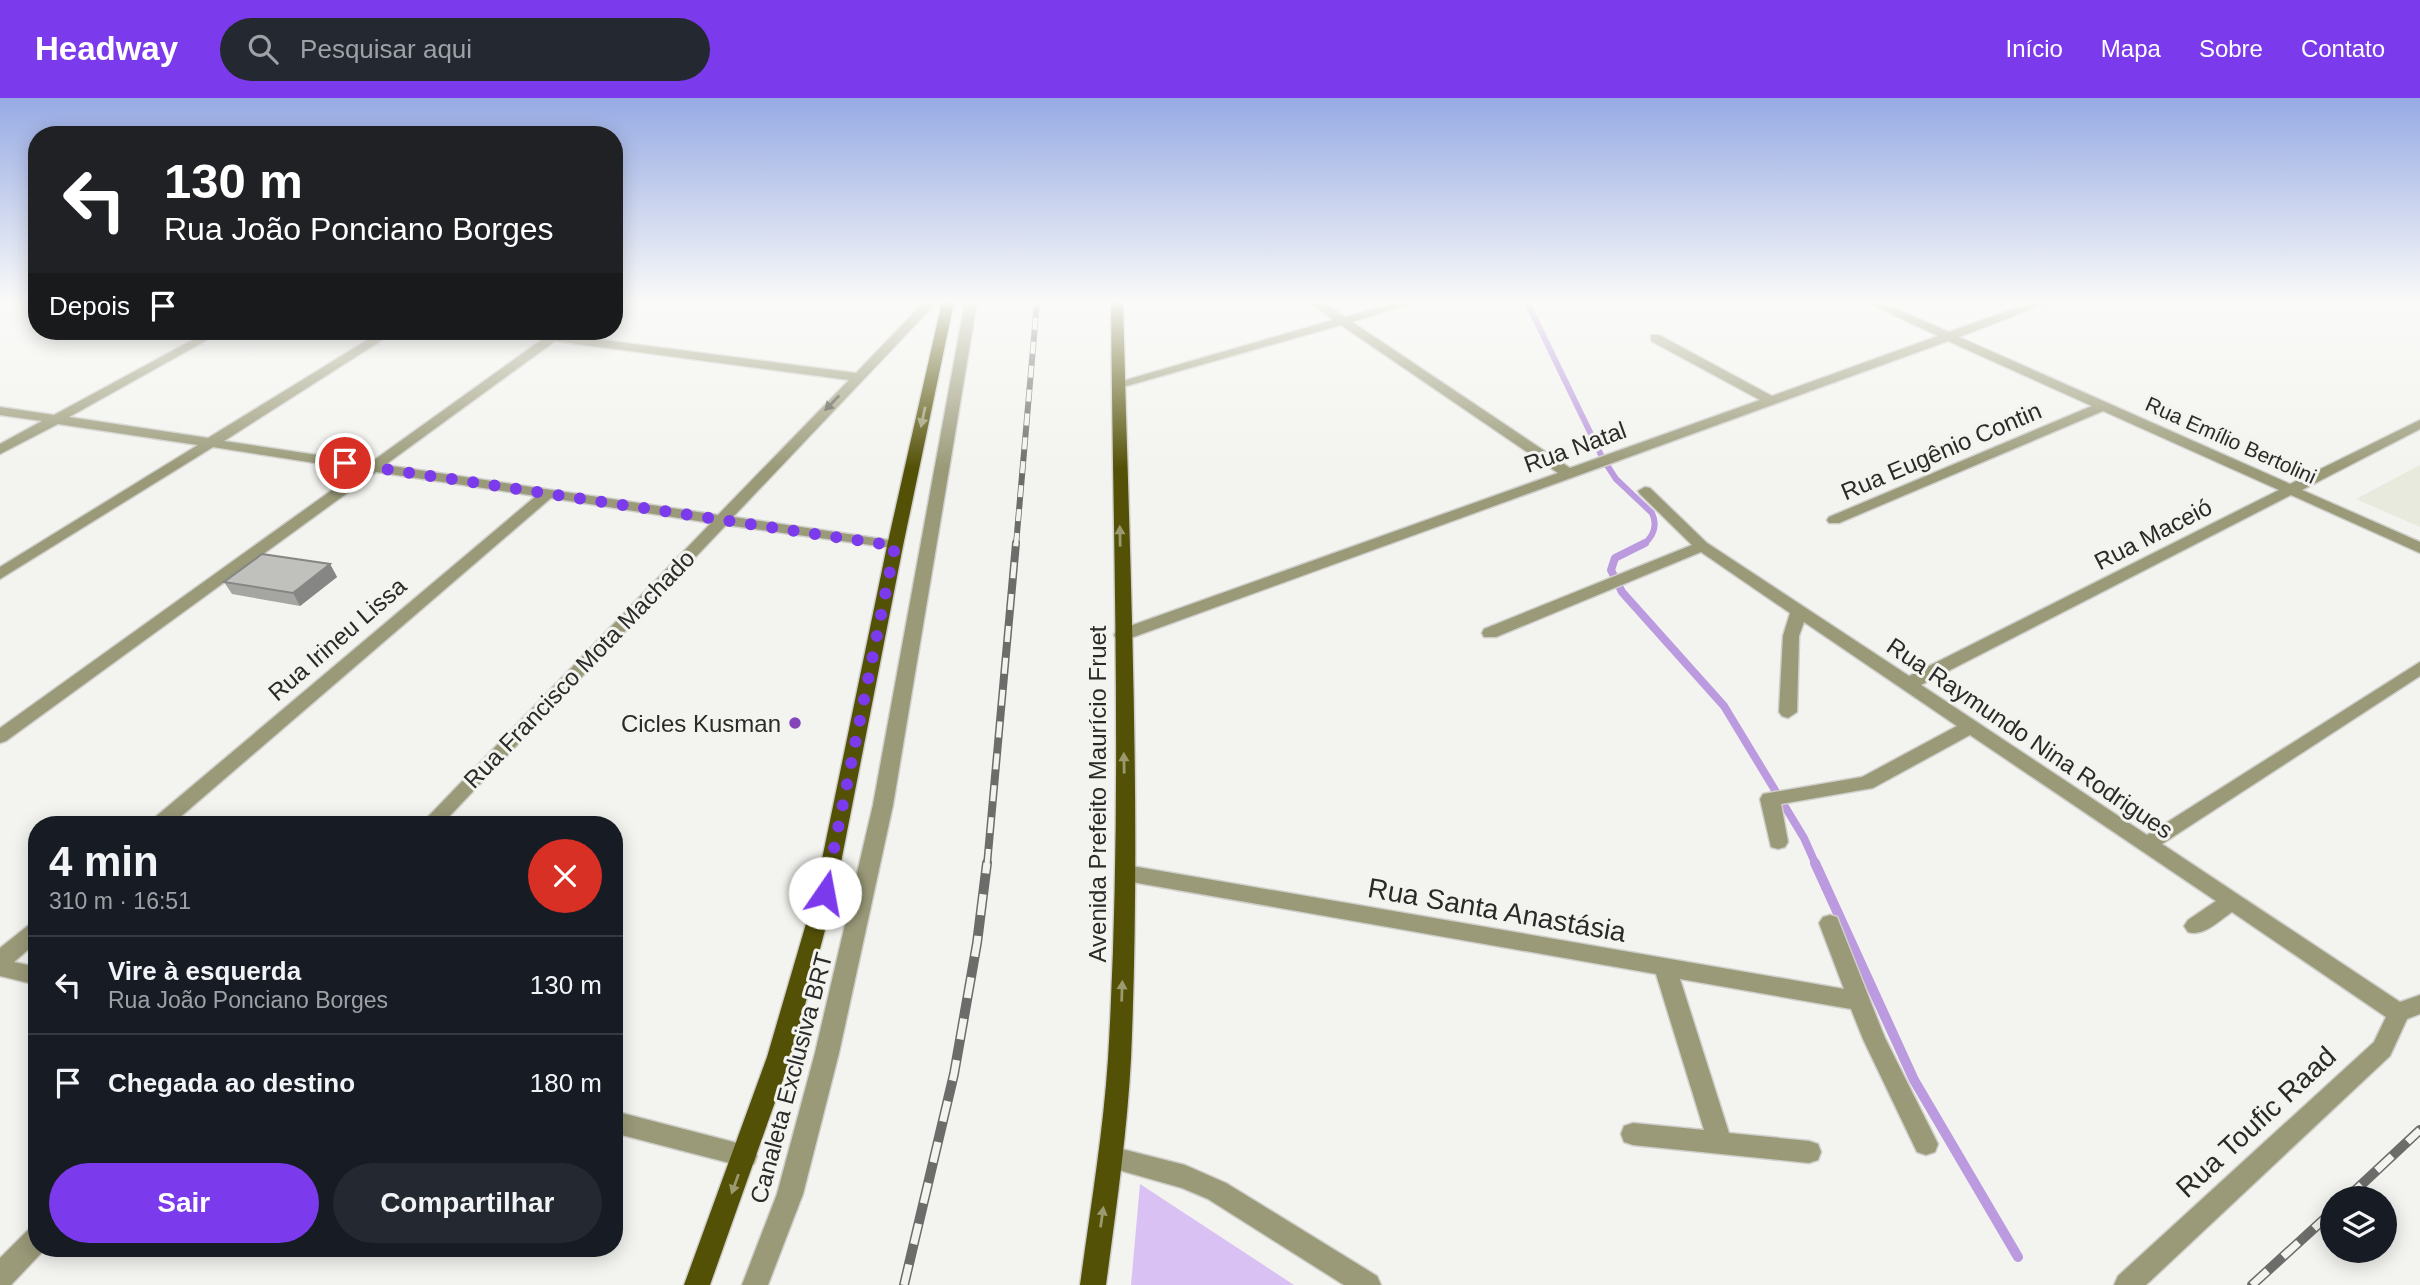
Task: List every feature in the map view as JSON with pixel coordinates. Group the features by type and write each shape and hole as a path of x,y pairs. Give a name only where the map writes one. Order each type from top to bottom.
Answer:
{"main road":[{"path":"697,1285 779,1057 825,893 936,357"},
{"name":"Avenida Prefeito Maurício Fruet","path":"1093,1285 1111,1157 1119,1060 1126,873 1118,357"}],"street":[{"path":"0,450 169,357"},
{"path":"0,574 348,357"},
{"path":"0,737 524,357"},
{"path":"720,357 856,377"},
{"name":"Rua Francisco Mota Machado","path":"439,816 876,357"},
{"name":"Canaleta Exclusiva BRT","path":"755,1285 790,1194 827,1053 883,806 961,357"},
{"path":"1118,384 1213,357"},
{"path":"1397,357 1569,473"},
{"path":"1699,357 1774,398"},
{"name":"Rua Natal","path":"1122,635 1887,357"},
{"name":"Rua Emílio Bertolini","path":"1995,357 2420,548"},
{"name":"Rua Eugênio Contin","path":"1834,520 2104,406"},
{"path":"0,411 895,546"},
{"name":"Rua Maceió","path":"1906,685 2420,424"},
{"name":"Rua Raymundo Nina Rodrigues","path":"1646,491 1702,546 1798,613 2231,902 2409,1009"},
{"name":"Rua Irineu Lissa","path":"169,816 547,494"},
{"path":"1490,633 1702,546"},
{"path":"1788,712 1791,636 1798,613"},
{"path":"2146,845 2420,667"},
{"path":"1778,842 1770,799 1866,783 1970,727"},
{"name":"Rua Santa Anastásia","path":"1126,873 1858,1001"},
{"path":"2195,926 2231,902"},
{"path":"1830,923 1858,1001 1892,1080 1926,1144"},
{"path":"0,961 28,938"},
{"path":"0,967 28,974"},
{"path":"1665,967 1720,1143"},
{"name":"Rua Toufic Raad","path":"2127,1285 2382,1049 2409,1009"},
{"path":"623,1124 745,1156"},
{"path":"1633,1134 1810,1152"},
{"path":"1111,1157 1185,1177 1217,1191 1368,1285"},
{"path":"0,1277 28,1248"}],"shaded area":[{"path":"2420,465 2420,527 2356,499"},
{"path":"1140,1184 1294,1285 1131,1285"}],"building":[{"path":"262,554 330,564 293,593 224,582"}],"waterway":[{"path":"1554,357 1603,459 1616,479 1652,513 1654,530 1645,543"},
{"path":"1645,543 1615,558 1611,570 1622,592 1724,706 1804,838 1816,865"},
{"path":"1815,863 1914,1080 2018,1257"}],"railway":[{"path":"1016,545 1032,357"},
{"path":"987,865 1016,543"},
{"path":"904,1285 954,1074 977,943 987,863"},
{"path":"2360,1186 2420,1130"},
{"path":"2252,1285 2320,1223"}],"place":[{"name":"Cicles Kusman","path":"795,723"}],"route":[{"path":"345,463 895,546 825,893"}]}
